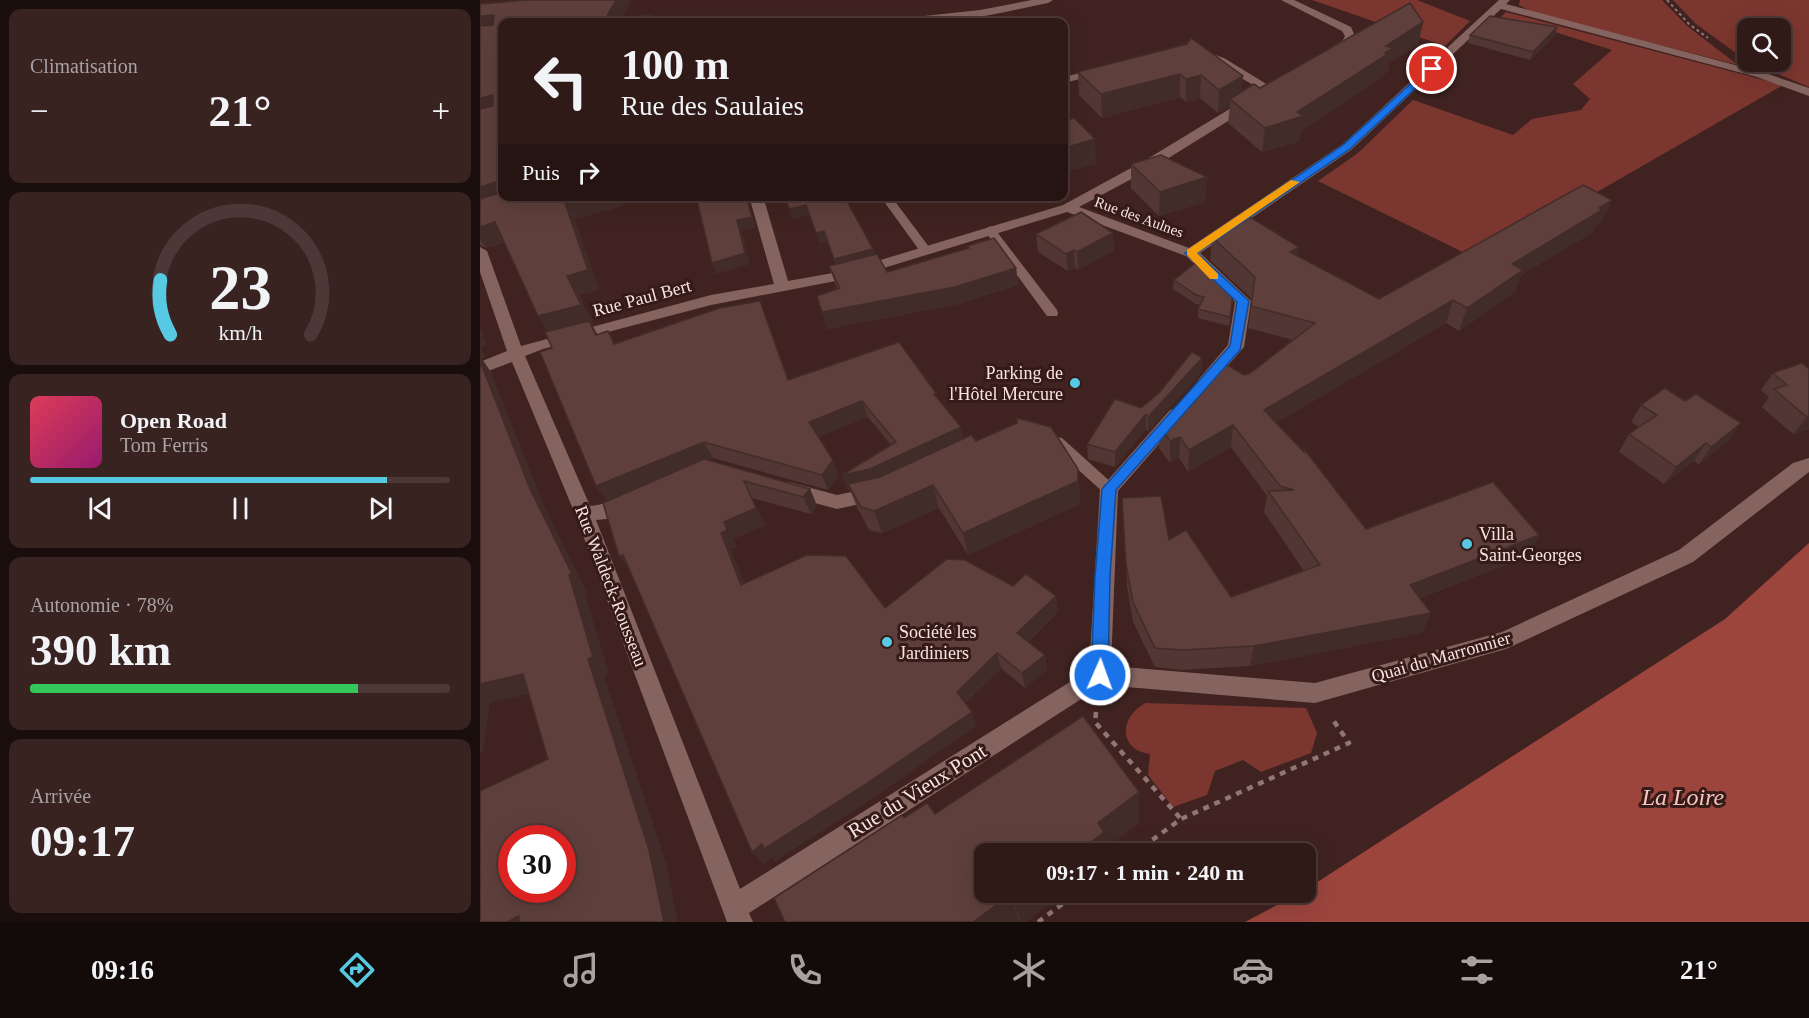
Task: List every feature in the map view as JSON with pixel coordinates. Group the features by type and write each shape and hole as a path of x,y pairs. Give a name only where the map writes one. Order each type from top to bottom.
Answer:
{"street":[{"path":"939,18 1048,0"},
{"path":"1286,0 1347,29 1350,36 1347,42 1319,60"},
{"path":"1502,3 1761,75 1809,92"},
{"name":"Rue des Aulnes","path":"1068,208 1191,253 1347,147 1502,3"},
{"name":"Rue Paul Bert","path":"480,368 516,353 711,300 846,275 1068,208 1149,164 1275,87 1220,60 1195,52"},
{"path":"1068,79 1108,69"},
{"path":"757,201 782,287"},
{"name":"Rue Waldeck-Rousseau","path":"480,251 516,353 584,514 738,915"},
{"path":"1100,675 1109,489 1236,347 1243,301 1191,253"},
{"path":"1039,438 1057,442"},
{"name":"Quai du Marronnier","path":"1100,675 1315,693 1506,640 1686,556 1799,468 1809,465"},
{"path":"773,484 837,502 880,493 891,488"},
{"path":"584,514 606,512 649,494"},
{"name":"Rue du Vieux Pont","path":"738,915 1100,675"}],"lane":[{"path":"889,201 926,251"},
{"path":"990,230 1052,313"},
{"path":"1057,442 1109,489"}],"path":[{"path":"1100,675 1095,722 1181,819"},
{"path":"1148,843 1181,819 1349,743 1315,693"},
{"path":"1038,922 1064,903"}],"shaded area":[{"path":"1312,0 1417,0 1470,21 1445,46"},
{"path":"1520,0 1662,0 1687,26 1737,65 1532,12 1519,5"},
{"path":"1673,0 1809,0 1809,87 1773,72 1791,72 1791,18 1737,18 1737,53 1696,24"},
{"path":"1506,12 1783,85 1479,260 1318,181 1358,153 1413,100 1513,135 1532,119 1581,110 1590,99 1573,84 1612,50 1555,32 1494,24"},
{"path":"1146,703 1306,708 1317,733 1311,753 1261,772 1243,760 1215,771 1207,795 1173,807 1148,775 1150,754 1132,746 1128,740 1127,724 1137,709"}],"water":[{"name":"La Loire","path":"1809,543 1809,922 1245,922 1281,903 1316,903 1316,883 1725,619"}],"building":[{"path":"527,0 616,0 606,18 498,18 498,181 480,187 480,109 493,106 493,95 480,98 480,26 493,25 494,15 480,16 480,4"},
{"path":"1410,3 1423,22 1386,46 1393,48 1385,53 1388,54 1297,112 1303,116 1265,128 1230,99 1254,84 1260,88"},
{"path":"652,15 654,18 606,18"},
{"path":"1490,16 1557,27 1533,52 1470,35"},
{"path":"1191,38 1243,76 1219,90 1201,75 1186,79 1180,74 1101,94 1078,72 1187,44"},
{"path":"1074,118 1095,139 1068,147 1068,120"},
{"path":"1161,155 1207,177 1160,192 1131,164"},
{"path":"1583,185 1612,200 1599,208 1602,210 1512,264 1523,270 1467,308 1453,300 1264,410 1304,452 1304,449 1366,529 1493,482 1539,535 1410,585 1431,613 1254,646 1182,650 1155,648 1133,602 1126,565 1122,498 1161,496 1169,540 1186,530 1231,597 1320,565 1268,491 1294,490 1280,486 1233,425 1189,450 1180,437 1170,441 1160,426 1219,360 1244,375 1249,374 1315,323 1251,306 1255,277 1212,237 1243,213 1299,247 1290,252 1379,299"},
{"path":"498,193 498,201 564,201 588,270 567,276 581,305 538,316 495,222 480,227 480,199"},
{"path":"697,201 747,201 752,217 737,220 745,253 712,263"},
{"path":"787,201 847,201 873,249 834,259 824,231 816,233 806,205 789,209"},
{"path":"1081,212 1113,233 1077,252 1074,250 1066,254 1036,234"},
{"path":"994,238 1016,268 955,287 822,312 817,296 840,288 829,266 877,254 887,272 969,248 967,246"},
{"path":"1198,261 1233,294 1230,317 1198,309 1204,297 1196,295 1174,280"},
{"path":"760,301 788,380 899,342 936,393 934,394 961,427 870,469 842,475 896,442 862,401 809,422 833,460 822,475 704,442 596,486 540,352 552,348 545,332 589,321 596,335 608,331 614,344 720,308"},
{"path":"1192,352 1202,358 1148,417 1146,414 1115,452 1087,444 1115,399 1141,408 1159,393"},
{"path":"480,361 530,489 572,574 569,575 593,657 588,659 649,850 664,922 519,922 519,916 507,922 480,922 480,791 548,759 523,674 480,684"},
{"path":"1802,363 1809,369 1809,416 1807,417 1774,389 1787,385 1773,373"},
{"path":"1665,388 1685,401 1696,394 1741,423 1711,447 1706,443 1676,467 1629,434 1657,415 1641,405"},
{"path":"1017,418 1051,427 1078,469 1078,481 963,533 933,485 874,511 861,507 848,484 880,477 971,435 976,441 1017,423"},
{"path":"704,459 810,489 803,497 744,481 756,508 724,522 727,530 721,533 741,585 807,555 846,556 885,608 947,559 965,560 1013,586 1026,574 1056,596 1017,633 1045,655 1022,673 997,653 957,692 972,712 863,786 764,849 762,844 752,852 623,555 619,556 603,503"},
{"path":"1083,716 1139,792 1098,823 1104,832 1090,843 974,843 974,903 999,903 973,922 785,922 774,898 902,815 904,818 927,803 935,814"}],"slow traffic":[{"path":"1214,276 1191,253 1295,182"}],"place":[{"name":"Parking de l'Hôtel Mercure","path":"1075,383"},
{"name":"Villa Saint-Georges","path":"1467,544"},
{"name":"Société les Jardiniers","path":"887,642"}],"route":[{"path":"1100,675 1109,489 1236,347 1243,301 1191,253 1347,147 1432,69"}]}
